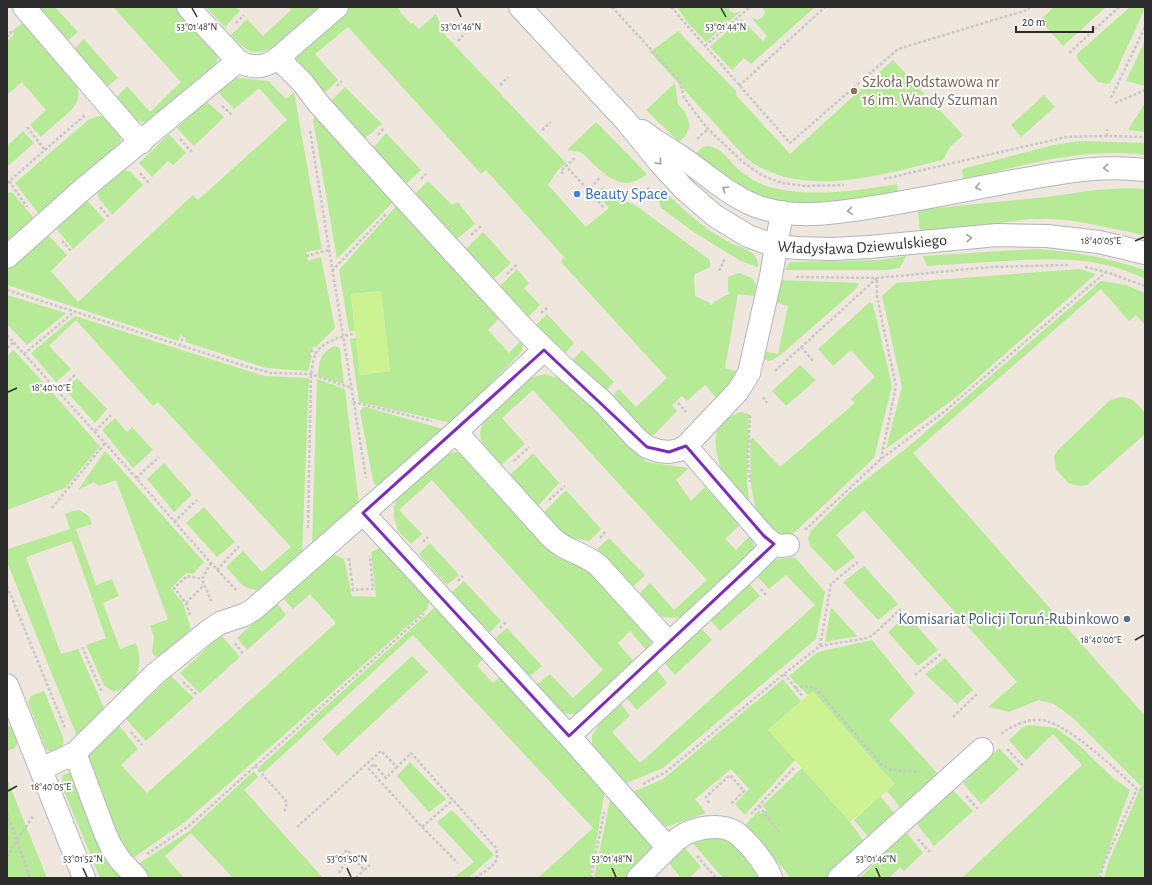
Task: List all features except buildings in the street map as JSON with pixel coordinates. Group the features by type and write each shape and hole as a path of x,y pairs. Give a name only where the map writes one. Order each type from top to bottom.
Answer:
{"street":[{"path":"24,7 141,143"},
{"path":"188,7 238,61 246,66 256,67 270,63 278,58 337,7"},
{"name":"Władysława Dziewulskiego","path":"520,7 626,121 666,171 715,216 748,236 776,246 832,249 883,246 997,235 1047,236 1099,242 1145,253"},
{"path":"278,58 303,83 318,103 544,350 602,401 637,439 648,447 659,451 669,452 679,450 686,446 738,391 749,373 771,276 782,212"},
{"path":"7,257 83,189 141,143 238,61"},
{"name":"Władysława Dziewulskiego","path":"626,121 680,156 731,193 756,206 782,212 812,214 835,213 908,202 991,184 1079,170 1116,168 1145,170"},
{"path":"41,769 75,753 156,674 220,623 244,615 254,609 346,528 367,512 544,350"},
{"path":"456,432 551,537 564,548 587,557 598,565 669,642"},
{"path":"568,736 669,642 781,545 764,536 686,446"},
{"path":"367,512 442,598 615,789 674,843"},
{"path":"7,685 84,878"},
{"path":"839,878 989,743"},
{"path":"75,753 111,846 132,873"},
{"path":"638,878 674,843 696,830 724,826 757,854 767,868 771,878"}],"path":[{"path":"612,7 679,80 684,97 708,128 743,162 761,175 782,183 805,186 846,185"},
{"path":"671,7 790,143 898,49 1027,10 1030,7"},
{"path":"705,46 750,7"},
{"path":"739,86 824,7"},
{"path":"1069,53 1118,7"},
{"path":"1111,98 1145,27"},
{"path":"7,37 11,34 8,28"},
{"path":"458,41 466,32"},
{"path":"500,85 508,77"},
{"path":"1115,103 1145,90"},
{"path":"42,226 8,182 104,99"},
{"path":"542,130 551,122"},
{"path":"27,127 45,150"},
{"path":"310,129 353,402 367,512 373,589 352,590 346,528"},
{"path":"1107,129 1107,136"},
{"path":"881,179 1066,137 1145,137"},
{"path":"563,174 561,171 575,158"},
{"path":"566,166 604,208"},
{"path":"586,194 599,178"},
{"path":"332,271 402,196"},
{"path":"306,256 329,250"},
{"path":"719,271 725,258"},
{"path":"771,276 801,278 877,278 990,267 1071,265"},
{"path":"1078,265 1106,272 1145,286"},
{"path":"781,545 881,459 944,412 1106,272"},
{"path":"773,374 877,278"},
{"path":"877,278 877,297 896,386 881,459"},
{"path":"7,290 248,368 271,373 311,374 351,388"},
{"path":"24,354 74,312"},
{"path":"308,561 311,374 315,354 331,340 353,334"},
{"path":"7,336 105,443 217,570 254,609"},
{"path":"179,346 184,336"},
{"path":"7,348 14,343"},
{"path":"801,348 814,362"},
{"path":"311,350 315,354"},
{"path":"58,391 75,375"},
{"path":"353,402 445,424 456,432"},
{"path":"750,411 748,461 750,483"},
{"path":"94,431 111,414"},
{"path":"52,508 105,443"},
{"path":"136,478 160,457"},
{"path":"174,522 197,500"},
{"path":"217,570 239,546"},
{"path":"820,646 831,584 860,561"},
{"path":"211,563 202,578 220,623"},
{"path":"198,640 186,603 174,588 187,576 202,578"},
{"path":"132,873 189,826 442,598 463,576"},
{"path":"186,603 204,585"},
{"path":"7,586 75,753"},
{"path":"591,878 615,789 666,772 820,646 868,638 901,609"},
{"path":"82,647 105,701 115,714"},
{"path":"915,675 942,654"},
{"path":"784,674 803,697"},
{"path":"795,688 809,686 817,690 882,765 892,770 920,772 935,776 946,782"},
{"path":"953,717 977,694"},
{"path":"1024,767 989,743 1008,728 1025,722 1041,720 1056,724 1084,743 1136,789 1145,791"},
{"path":"297,827 381,751 397,767"},
{"path":"458,863 422,827 369,769 374,764 386,778 411,753 495,847 498,853 498,859 494,864 475,878"},
{"path":"255,766 287,802 284,813"},
{"path":"724,826 759,806 795,767"},
{"path":"730,775 744,791 724,826 706,797 730,775"},
{"path":"1100,878 1104,864 1136,789"},
{"path":"7,857 50,792"},
{"path":"422,827 453,800"},
{"path":"759,806 779,832"},
{"path":"7,812 30,878"},
{"path":"674,843 716,878"},
{"path":"339,873 346,861 342,855 347,850 364,870"},
{"path":"356,878 370,865"}],"highlighted area":[{"path":"544,350 647,447 669,452 686,446 764,536 774,544 569,736 363,513"}],"green space":[{"path":"37,7 55,7 78,32 65,43"},
{"path":"113,7 179,7 218,54 216,65 150,123 136,121 115,99 127,86 150,112 181,82"},
{"path":"206,7 236,7 240,11 225,27"},
{"path":"289,7 317,7 315,12 294,32 267,50 258,52 247,50 231,35 247,19 263,36 291,10"},
{"path":"350,7 397,7 411,24 413,23 419,29 436,14 445,35 566,163 558,170 548,185 586,227 609,208 597,194 602,187 639,208 710,260 710,267 695,274 694,276 695,296 710,303 710,305 728,295 728,277 739,273 752,278 756,285 754,296 738,294 725,368 740,372 718,400 705,385 687,401 682,396 672,405 677,411 656,433 648,438 613,395 619,389 636,407 667,378 561,262 564,257 486,170 481,174 348,27 315,54 338,80 322,95 295,60 297,52"},
{"path":"677,7 728,7 730,11 734,13 741,11 706,42 688,23"},
{"path":"762,7 815,7 751,64 744,58 732,70 710,47 741,19 763,41 767,36 751,17 757,20 763,17 765,12"},
{"path":"1054,7 1106,7 1063,46 1040,20"},
{"path":"1130,7 1145,8 1110,83 1106,84 1098,82 1078,60 1077,54"},
{"path":"24,22 75,82 78,88 78,99 73,107 41,137 30,125 46,110 22,82 7,95 7,42 14,34 12,31"},
{"path":"678,31 736,91 736,95 790,154 893,60 963,135 950,147 943,160 869,177 816,181 791,178 768,171 746,158 650,52"},
{"path":"84,39 118,78 105,88 72,51"},
{"path":"1145,41 1145,86 1126,81"},
{"path":"233,77 268,81 286,99 294,92 322,249 306,252 308,261 321,257 335,328 315,348 314,346 310,354 312,356 308,371 266,368 185,342 186,338 181,335 178,341 7,285 7,270 48,235 67,255 51,271 78,302 193,195 198,200 287,120 259,88 234,109 217,91"},
{"path":"675,83 678,104 685,112 690,125 686,135 679,142 646,110"},
{"path":"345,87 382,124 363,140 329,103"},
{"path":"1044,95 1055,107 1021,137 1011,125"},
{"path":"206,101 224,117 194,146 177,128"},
{"path":"1145,103 1145,132 1128,130"},
{"path":"99,116 108,119 114,125 119,133 121,142 39,214 15,183 88,120"},
{"path":"316,116 395,200 337,259 313,119"},
{"path":"596,122 647,174 639,180 631,182 624,183 617,181 604,173 582,153 567,150"},
{"path":"23,131 34,143 7,167 7,146"},
{"path":"386,133 421,170 405,185 373,148"},
{"path":"169,134 186,153 173,165 168,161 152,177 139,163"},
{"path":"1079,141 1145,143 1145,155 1099,153 1076,155 1031,163 964,180 962,169 1053,145"},
{"path":"707,146 717,149 740,171 753,180 768,186 804,192 824,192 897,184 898,196 847,205 781,203 737,187 693,155 703,147"},
{"path":"125,170 131,172 143,185 112,215 97,193 109,178"},
{"path":"428,181 452,205 458,202 475,224 457,239 414,195"},
{"path":"661,188 692,217 709,230 730,243 752,253 757,260 758,267 741,261 695,233 661,208 656,194"},
{"path":"1128,188 1145,189 1145,236 1075,221 1051,219 1029,219 920,234 918,210 1046,197 1096,190"},
{"path":"7,193 13,193 33,219 7,245"},
{"path":"86,199 105,220 73,249 55,227"},
{"path":"398,204 502,315 488,330 509,353 524,337 522,351 452,423 359,402 350,339 356,338 360,375 390,371 381,291 351,294 355,331 349,331 339,270"},
{"path":"483,232 511,263 492,280 465,250"},
{"path":"1035,249 1077,253 1118,262 1145,270 1145,279 1111,266 1076,260 1040,259 927,266 923,256"},
{"path":"906,256 900,268 885,270 785,270 790,262 880,260"},
{"path":"517,269 529,283 524,288 540,305 527,318 499,287"},
{"path":"1079,269 1096,274 955,398 886,449 902,387 882,296 896,283"},
{"path":"781,280 859,283 856,289 784,352 768,361 764,356 763,351 778,354 788,306 774,302"},
{"path":"1101,281 1126,285 1145,293 1145,325 1136,315 1129,321 1101,289 913,453 1145,716 1145,878 1104,878 1109,861 1141,786 1072,717 1054,704 1039,700 1009,712 988,707 1017,682 864,510 836,535 855,557 835,572 810,546 808,538 811,531 850,492 908,447"},
{"path":"381,291 390,371 360,375 351,294"},
{"path":"7,295 66,313 27,345 7,324"},
{"path":"870,302 873,304 892,386 874,458 794,533 785,536 776,532 756,510 751,486 750,439 753,438 780,467 855,403 851,399 875,377 851,350 833,366 818,349"},
{"path":"547,314 574,343 562,357 536,325"},
{"path":"75,316 264,376 309,378 302,556 265,588 256,590 247,588 241,584 226,567 243,551 262,572 291,547 158,402 153,406 76,320 49,346 71,369 56,382 31,353"},
{"path":"334,346 340,349 344,384 318,376 321,358"},
{"path":"14,350 100,446 65,488 7,510 7,356"},
{"path":"582,350 614,382 605,391 568,365"},
{"path":"800,365 816,380 786,406 772,391"},
{"path":"545,374 560,379 593,403 646,462 689,468 676,480 691,501 705,487 740,525 725,539 736,550 751,535 755,549 681,617 673,618 660,616 651,611 637,596 650,583 674,610 707,580 533,390 502,418 525,444 499,467 482,444 480,431 482,424 487,417 530,378"},
{"path":"77,378 107,409 95,423 65,390"},
{"path":"317,379 345,389 359,504 312,544"},
{"path":"1120,397 1128,398 1137,404 1145,413 1144,435 1087,485 1079,486 1068,483 1056,469 1054,457 1057,451 1110,400"},
{"path":"364,407 443,429 379,485 376,485 373,481 360,411"},
{"path":"741,412 749,414 747,484 750,504 723,471 717,455 716,447 717,433 722,423 727,418"},
{"path":"115,418 127,432 132,427 153,450 133,468 102,430"},
{"path":"105,451 204,562 193,574 186,573 171,588 183,603 191,629 165,656 157,657 153,654 152,649 154,637 150,626 168,619 116,480 99,486 94,482 78,490"},
{"path":"457,452 462,454 549,549 594,575 649,634 650,643 646,650 630,631 618,643 634,662 580,713 573,714 560,711 536,685 550,674 573,698 603,670 432,480 399,510 422,534 411,544 398,531 394,517 394,507 398,495 437,459 447,454"},
{"path":"533,453 559,483 536,508 508,477"},
{"path":"164,463 192,495 174,512 147,479"},
{"path":"566,490 601,529 589,541 566,537 542,514"},
{"path":"204,507 235,542 217,557 186,523"},
{"path":"79,510 89,516 92,524 76,529 96,585 112,579 119,596 103,603 120,649 136,643 139,666 137,674 133,680 121,689 113,692 104,685 86,645 106,638 72,541 26,557 61,654 78,649 105,710 78,739 7,562 7,546 8,549 70,529 65,514"},
{"path":"609,538 645,575 632,588 597,549"},
{"path":"430,543 459,575 447,585 419,554"},
{"path":"384,546 430,599 427,609 185,822 130,860 122,850 84,755 118,724 138,749 121,765 147,793 336,623 310,594 293,609 282,597 332,554 344,559 352,596 376,597 371,552"},
{"path":"795,557 825,592 816,639 663,768 624,784 595,752 592,744 592,735 598,727 601,718 618,700 630,716 612,732 640,763 815,605 786,575 769,589 756,575 772,560"},
{"path":"864,566 898,604 878,620 843,582"},
{"path":"464,581 501,621 490,632 451,593"},
{"path":"747,581 760,596 720,631 708,617"},
{"path":"276,602 286,615 247,650 237,638"},
{"path":"438,606 483,654 482,660 477,666 493,683 499,678 507,680 605,790 590,878 538,878 593,828 413,635 263,773 258,768"},
{"path":"831,607 857,636 858,636 825,642"},
{"path":"907,615 938,650 918,666 888,632"},
{"path":"698,625 712,640 675,675 661,659"},
{"path":"507,628 542,666 530,676 494,639"},
{"path":"221,635 240,657 200,693 180,673"},
{"path":"872,640 915,693 889,720 940,776 904,812 887,791 894,784 813,692 808,695 789,676 818,652"},
{"path":"412,656 428,672 337,756 322,739"},
{"path":"945,658 973,690 957,704 925,674"},
{"path":"654,666 667,683 637,710 623,694"},
{"path":"171,676 194,698 146,741 126,719"},
{"path":"783,679 801,701 768,730 795,760 745,815 735,804 749,789 731,769 695,799 706,813 666,827 633,792 663,779"},
{"path":"44,691 63,739 62,747 56,752 48,751 46,749 28,702 31,696"},
{"path":"813,691 894,785 850,822 768,730"},
{"path":"7,725 12,728 19,741 15,748 7,751"},
{"path":"1029,725 1056,728 1079,745 1113,778 1130,790 1098,878 962,878 1082,765 1053,734 1026,760 1009,740 1023,727"},
{"path":"999,748 1019,769 981,804 963,783"},
{"path":"410,762 446,799 429,812 397,776"},
{"path":"802,768 850,822 865,843 826,878 791,878 745,825 759,810 761,814 766,810 762,806"},
{"path":"254,771 258,777 244,790 323,878 233,878 191,833 165,856 184,878 147,878 135,866 189,831"},
{"path":"71,773 128,878 100,878 61,784 63,775"},
{"path":"7,779 47,878 7,878"},
{"path":"953,790 973,811 934,846 917,824"},
{"path":"611,795 651,843 651,848 647,858 626,878 594,878"},
{"path":"880,796 897,816 873,842 854,820"},
{"path":"452,810 494,855 468,878 453,878 474,862 437,822"},
{"path":"906,832 923,853 904,871 900,867 889,878 864,878 862,876"},
{"path":"701,836 730,838 752,862 760,878 723,878 690,840"},
{"path":"685,848 701,867 689,878 681,878 669,863"}],"place":[{"name":"Szkoła Podstawowa nr 16 im. Wandy Szuman","path":"854,91"},
{"name":"Beauty Space","path":"577,194"},
{"name":"Komisariat Policji Toruń-Rubinkowo","path":"1127,619"}]}
